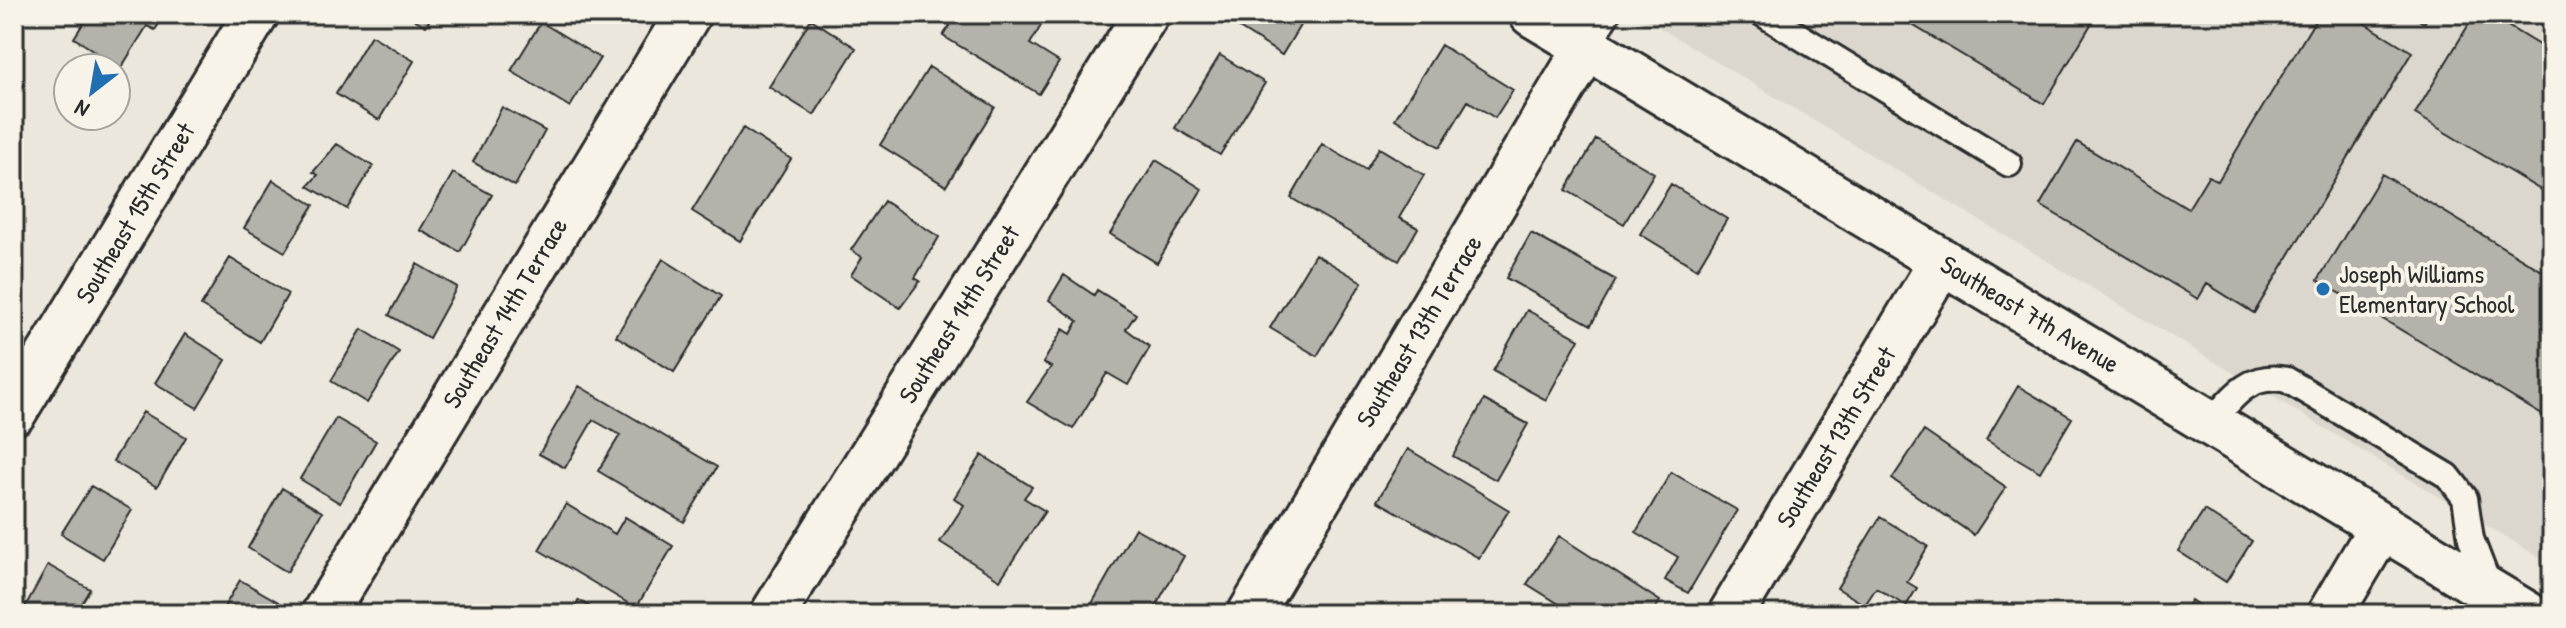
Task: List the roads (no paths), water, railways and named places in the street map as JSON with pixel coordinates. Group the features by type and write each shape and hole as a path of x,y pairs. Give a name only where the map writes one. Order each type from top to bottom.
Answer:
{"street":[{"name":"Southeast 15th Street","path":"14,412 256,14"},
{"name":"Southeast 14th Terrace","path":"324,614 688,14"},
{"name":"Southeast 14th Street","path":"773,614 1146,14"},
{"name":"Southeast 7th Avenue","path":"1532,14 1597,31 1942,261 2509,603"},
{"name":"Southeast 13th Terrace","path":"1250,614 1597,31"},
{"name":"Southeast 13th Street","path":"1731,614 1942,261"},
{"path":"2330,614 2382,526"}],"lane":[{"path":"1763,14 2009,164"},
{"path":"2211,423 2239,388 2269,376 2287,380 2448,476 2465,498 2471,539 2509,603"}],"place":[{"name":"Joseph Williams Elementary School","path":"2323,289"}]}
